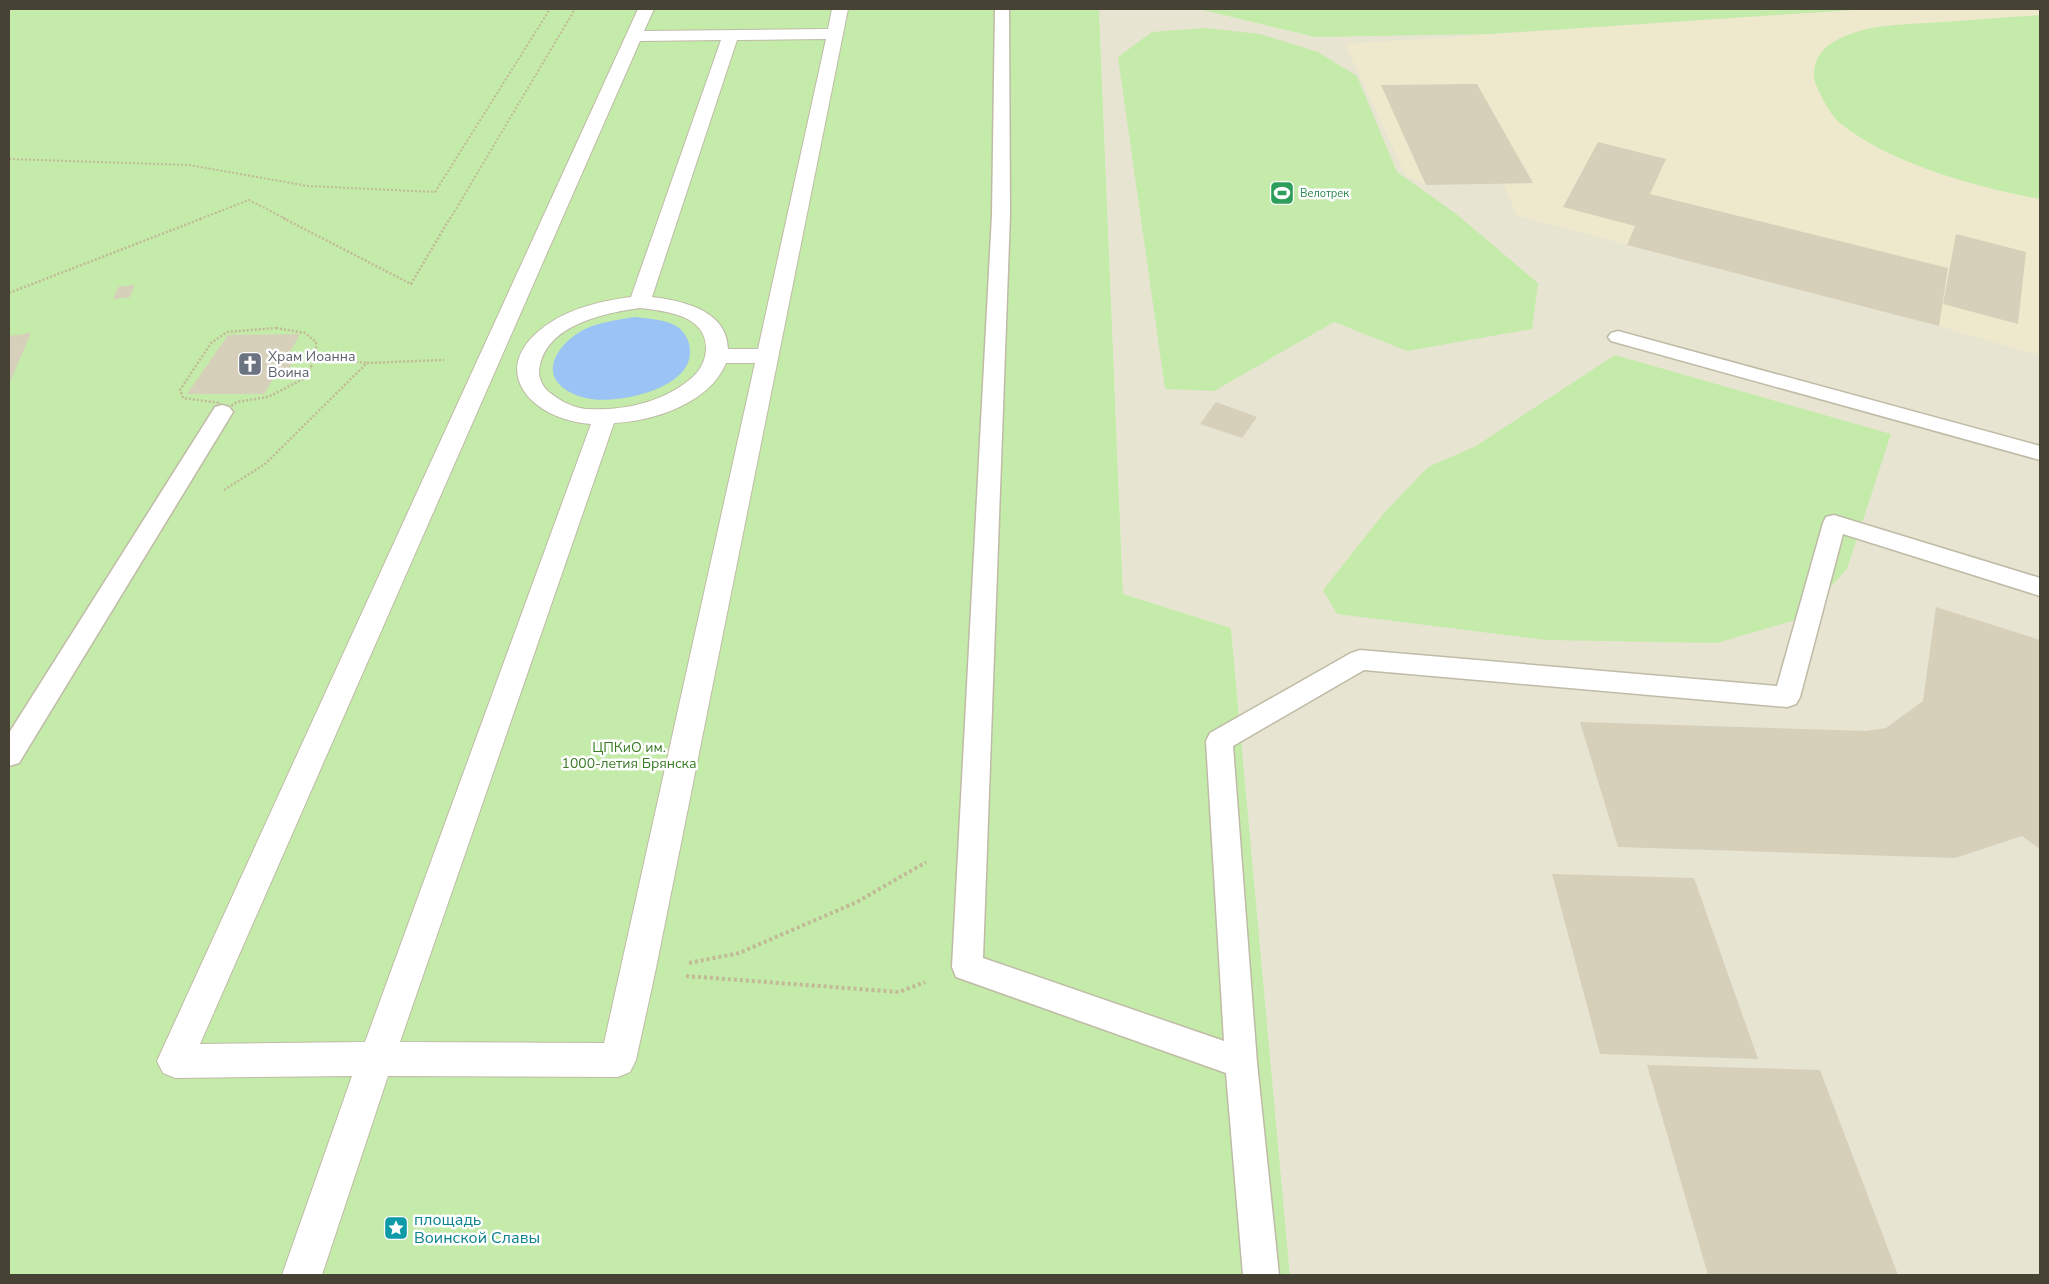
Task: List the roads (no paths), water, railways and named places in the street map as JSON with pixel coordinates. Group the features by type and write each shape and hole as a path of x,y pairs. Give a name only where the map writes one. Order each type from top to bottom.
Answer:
{"street":[{"path":"634,36 730,36 838,22 638,973 618,1060 376,1059 175,1061 646,9"},
{"path":"640,302 730,36"},
{"path":"640,302 674,306 700,317 716,335 718,356 705,378 680,398 644,412 605,417 568,413 541,400 527,380 529,358 544,337 571,319 604,307 640,302"},
{"path":"718,356 768,356"},
{"path":"489,359 529,358"},
{"path":"302,1275 376,1059 605,417"}],"lane":[{"path":"1002,9 1002,215 967,967 1241,1063"},
{"path":"1618,337 2040,453"},
{"path":"9,755 222,412"},
{"path":"1261,1275 1241,1063 1218,741 1360,660 1787,697 1834,523 2040,587"}],"water":[{"path":"635,317 669,323 684,333 690,351 687,365 678,376 648,392 611,400 582,397 568,391 559,383 554,375 553,365 556,356 572,338 583,330 595,325"}],"place":[{"name":"Велотрек","path":"1282,193"},
{"name":"Храм Иоанна Воина","path":"250,364"},
{"name":"площадь Воинской Славы","path":"396,1228"}],"park label":[{"name":"ЦПКиО им. 1000-летия Брянска","path":"629,756"}]}
